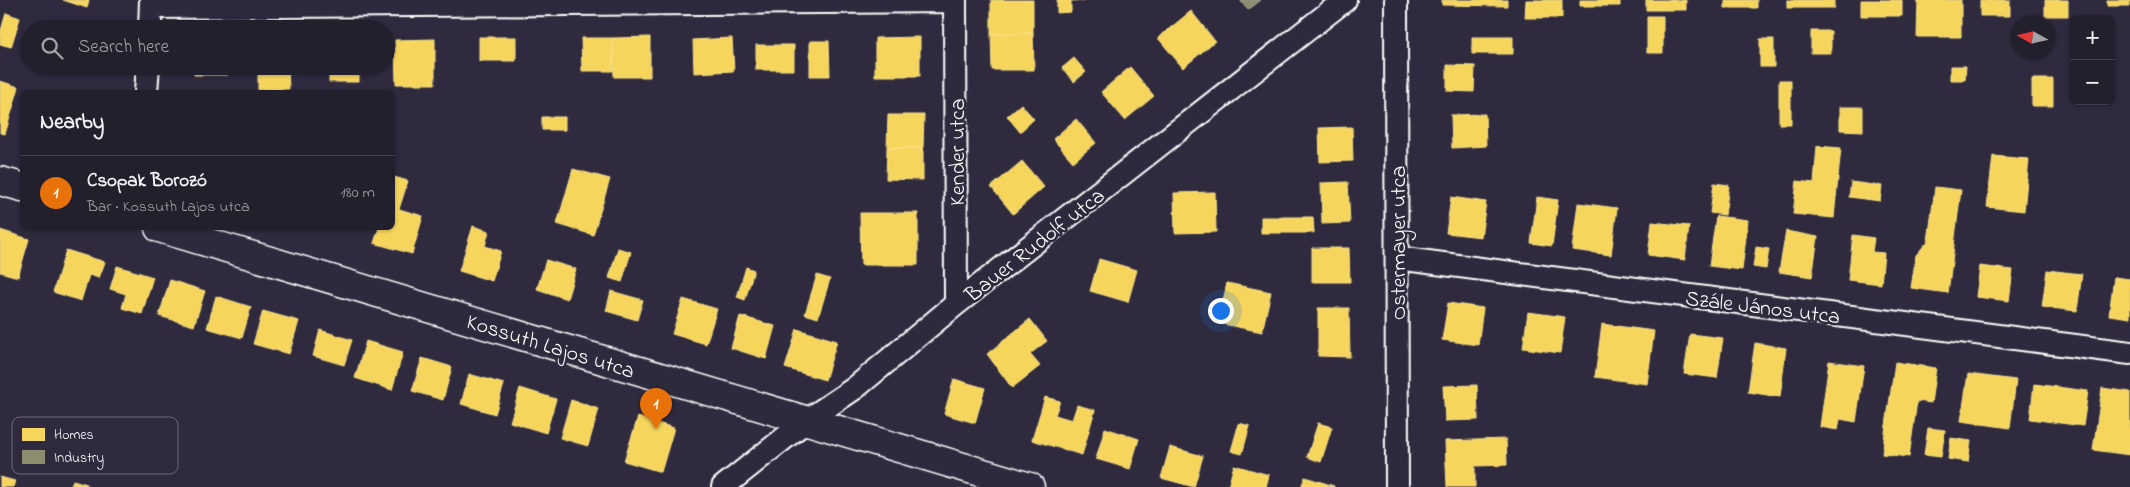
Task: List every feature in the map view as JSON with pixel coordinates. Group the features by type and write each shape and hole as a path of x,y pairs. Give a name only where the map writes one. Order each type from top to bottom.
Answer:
{"main road":[{"path":"0,181 20,186"},
{"name":"Kossuth Lajos utca","path":"166,230 1030,487"}],"street":[{"name":"Bauer Rudolf utca","path":"723,487 806,421 855,388 956,304 1345,0"},
{"name":"Ostermayer utca","path":"1396,0 1397,487"},
{"name":"Kender utca","path":"955,1 956,304"},
{"path":"150,20 151,3 955,1"},
{"path":"146,90 147,75"},
{"name":"Szále János utca","path":"1397,258 2130,353"}],"building: Homes":[{"path":"63,0 89,0 87,8"},
{"path":"991,0 1033,0 1033,33 991,34"},
{"path":"1057,0 1085,0 1071,1 1071,12 1057,13"},
{"path":"1442,0 1507,0 1507,6 1442,5"},
{"path":"1526,0 1562,0 1562,18 1525,18"},
{"path":"1580,0 1620,0 1620,6 1580,6"},
{"path":"1646,0 1686,0 1686,10 1646,10"},
{"path":"1725,0 1757,0 1757,8 1725,8"},
{"path":"1787,0 1834,0 1834,8 1787,8"},
{"path":"1861,0 1902,0 1902,16 1861,16"},
{"path":"1918,0 1961,0 1961,37 1917,37"},
{"path":"1980,0 2010,0 2010,16 1980,16"},
{"path":"2045,0 2068,0 2068,16 2045,15"},
{"path":"2107,0 2130,0 2130,6 2107,6"},
{"path":"1191,11 1215,41 1183,68 1158,38"},
{"path":"6,13 20,18 11,47 0,44 0,34"},
{"path":"1647,16 1663,16 1663,53 1647,53"},
{"path":"1811,31 1831,31 1831,53 1811,53"},
{"path":"1033,33 1034,70 992,70 991,34"},
{"path":"479,37 516,37 516,61 479,61"},
{"path":"650,37 650,77 614,77 613,38"},
{"path":"920,37 920,76 875,76 875,38"},
{"path":"1472,37 1513,37 1513,54 1472,54"},
{"path":"581,38 613,38 613,71 582,71"},
{"path":"732,38 734,71 694,73 693,40"},
{"path":"435,39 435,84 396,84 395,40"},
{"path":"1760,39 1774,39 1774,67 1760,67"},
{"path":"810,41 829,41 830,76 810,76"},
{"path":"756,45 794,45 794,70 756,70"},
{"path":"1074,58 1086,72 1074,82 1062,68"},
{"path":"1447,65 1475,66 1474,92 1447,91"},
{"path":"1950,66 1966,66 1965,80 1950,80"},
{"path":"1130,67 1154,96 1125,120 1101,92"},
{"path":"258,75 288,75 289,89 258,90"},
{"path":"329,75 359,75 359,82 329,82"},
{"path":"2032,79 2053,79 2053,106 2032,106"},
{"path":"1779,80 1791,80 1791,124 1779,124"},
{"path":"0,81 19,87 5,134 0,133"},
{"path":"1021,104 1034,119 1020,132 1007,116"},
{"path":"1840,107 1863,107 1863,131 1840,130"},
{"path":"1485,114 1486,146 1452,148 1451,115"},
{"path":"888,115 924,115 923,148 887,148"},
{"path":"542,117 565,117 565,130 542,130"},
{"path":"1076,119 1096,143 1073,162 1053,139"},
{"path":"1352,127 1353,161 1320,162 1319,128"},
{"path":"1817,146 1841,148 1834,218 1793,214 1797,181 1814,183"},
{"path":"887,148 923,148 923,180 886,179"},
{"path":"1993,156 2029,159 2024,211 1987,207"},
{"path":"1022,161 1044,187 1013,214 991,187"},
{"path":"573,169 610,179 593,235 557,224"},
{"path":"395,177 408,181 399,209 423,216 412,254 374,243 378,230 395,230"},
{"path":"1348,182 1350,223 1322,224 1321,183"},
{"path":"1851,182 1882,186 1880,201 1849,197"},
{"path":"1714,183 1729,185 1725,215 1710,213"},
{"path":"1935,187 1961,190 1948,293 1911,288 1916,255 1928,241"},
{"path":"1215,192 1216,232 1175,233 1174,193"},
{"path":"1451,197 1486,202 1481,237 1446,233"},
{"path":"1537,197 1558,200 1552,246 1531,243"},
{"path":"1578,203 1617,208 1611,255 1572,250"},
{"path":"860,213 918,213 918,265 861,265"},
{"path":"1716,216 1748,220 1742,270 1709,266"},
{"path":"1261,217 1313,217 1314,233 1261,233"},
{"path":"1652,222 1689,226 1685,260 1648,255"},
{"path":"473,226 489,231 485,246 501,251 492,281 459,271"},
{"path":"0,230 29,239 18,277 0,272"},
{"path":"1786,231 1818,237 1812,277 1779,272"},
{"path":"1853,235 1874,238 1872,252 1884,253 1881,284 1848,280"},
{"path":"1756,247 1769,249 1766,269 1753,267"},
{"path":"618,248 631,252 622,282 609,278"},
{"path":"1312,248 1349,248 1350,282 1312,282"},
{"path":"66,250 105,262 99,278 89,275 81,301 53,292"},
{"path":"1099,259 1137,270 1128,302 1090,291"},
{"path":"546,260 576,269 567,299 537,289"},
{"path":"117,266 153,277 142,314 122,308 126,294 110,289"},
{"path":"1980,266 2013,270 2009,301 1976,297"},
{"path":"746,267 754,270 745,300 737,297"},
{"path":"2047,270 2082,274 2077,311 2042,307"},
{"path":"817,275 830,279 818,318 805,314"},
{"path":"2114,277 2130,279 2130,318 2109,315"},
{"path":"170,280 205,291 194,326 159,316"},
{"path":"1227,283 1271,292 1262,332 1218,323"},
{"path":"611,291 643,300 637,320 606,311"},
{"path":"216,296 251,307 242,338 207,328"},
{"path":"683,299 717,309 706,344 672,334"},
{"path":"1448,303 1483,308 1478,345 1442,340"},
{"path":"1318,308 1349,308 1350,357 1318,356"},
{"path":"263,311 299,321 289,354 253,344"},
{"path":"1528,312 1565,317 1560,353 1523,348"},
{"path":"740,316 775,326 766,359 731,348"},
{"path":"1030,319 1047,341 1030,354 1040,366 1012,388 987,354"},
{"path":"1602,324 1654,331 1647,384 1595,377"},
{"path":"797,329 837,341 825,380 785,368"},
{"path":"320,330 352,340 344,365 313,356"},
{"path":"1690,334 1723,338 1717,378 1684,374"},
{"path":"366,341 403,352 392,390 355,378"},
{"path":"1755,343 1786,348 1780,397 1748,392"},
{"path":"422,358 452,367 443,400 412,391"},
{"path":"1829,361 1864,366 1856,422 1840,419 1838,430 1820,427"},
{"path":"1895,362 1936,368 1931,403 1917,401 1909,457 1882,454"},
{"path":"469,374 504,384 495,414 461,404"},
{"path":"1968,374 2016,380 2010,428 1961,421"},
{"path":"954,379 985,388 975,423 944,414"},
{"path":"2034,384 2088,391 2083,426 2030,419"},
{"path":"1477,385 1478,420 1445,421 1443,386"},
{"path":"520,388 556,399 546,433 510,422"},
{"path":"2102,388 2130,392 2130,455 2093,450"},
{"path":"1045,397 1060,401 1055,415 1072,420 1077,405 1095,410 1082,455 1032,440"},
{"path":"571,400 599,409 588,446 560,438"},
{"path":"638,417 674,428 661,472 624,461"},
{"path":"1239,423 1250,426 1242,454 1231,451"},
{"path":"1318,423 1332,427 1321,462 1307,457"},
{"path":"1105,428 1139,439 1130,469 1096,459"},
{"path":"1928,428 1945,430 1941,457 1924,455"},
{"path":"1951,438 1971,441 1968,462 1948,459"},
{"path":"1506,439 1507,465 1475,466 1475,487 1447,487 1445,441"},
{"path":"1170,447 1203,456 1194,487 1161,478"},
{"path":"1234,465 1269,475 1266,487 1228,487"},
{"path":"0,477 15,481 13,487 0,487"},
{"path":"1305,477 1334,486 1334,487 1301,487"},
{"path":"73,480 87,484 86,487 71,487"}],"building: Industry":[{"path":"1240,0 1261,0 1248,10"}],"place":[{"name":"Csopak Borozó","path":"656,429"}]}
